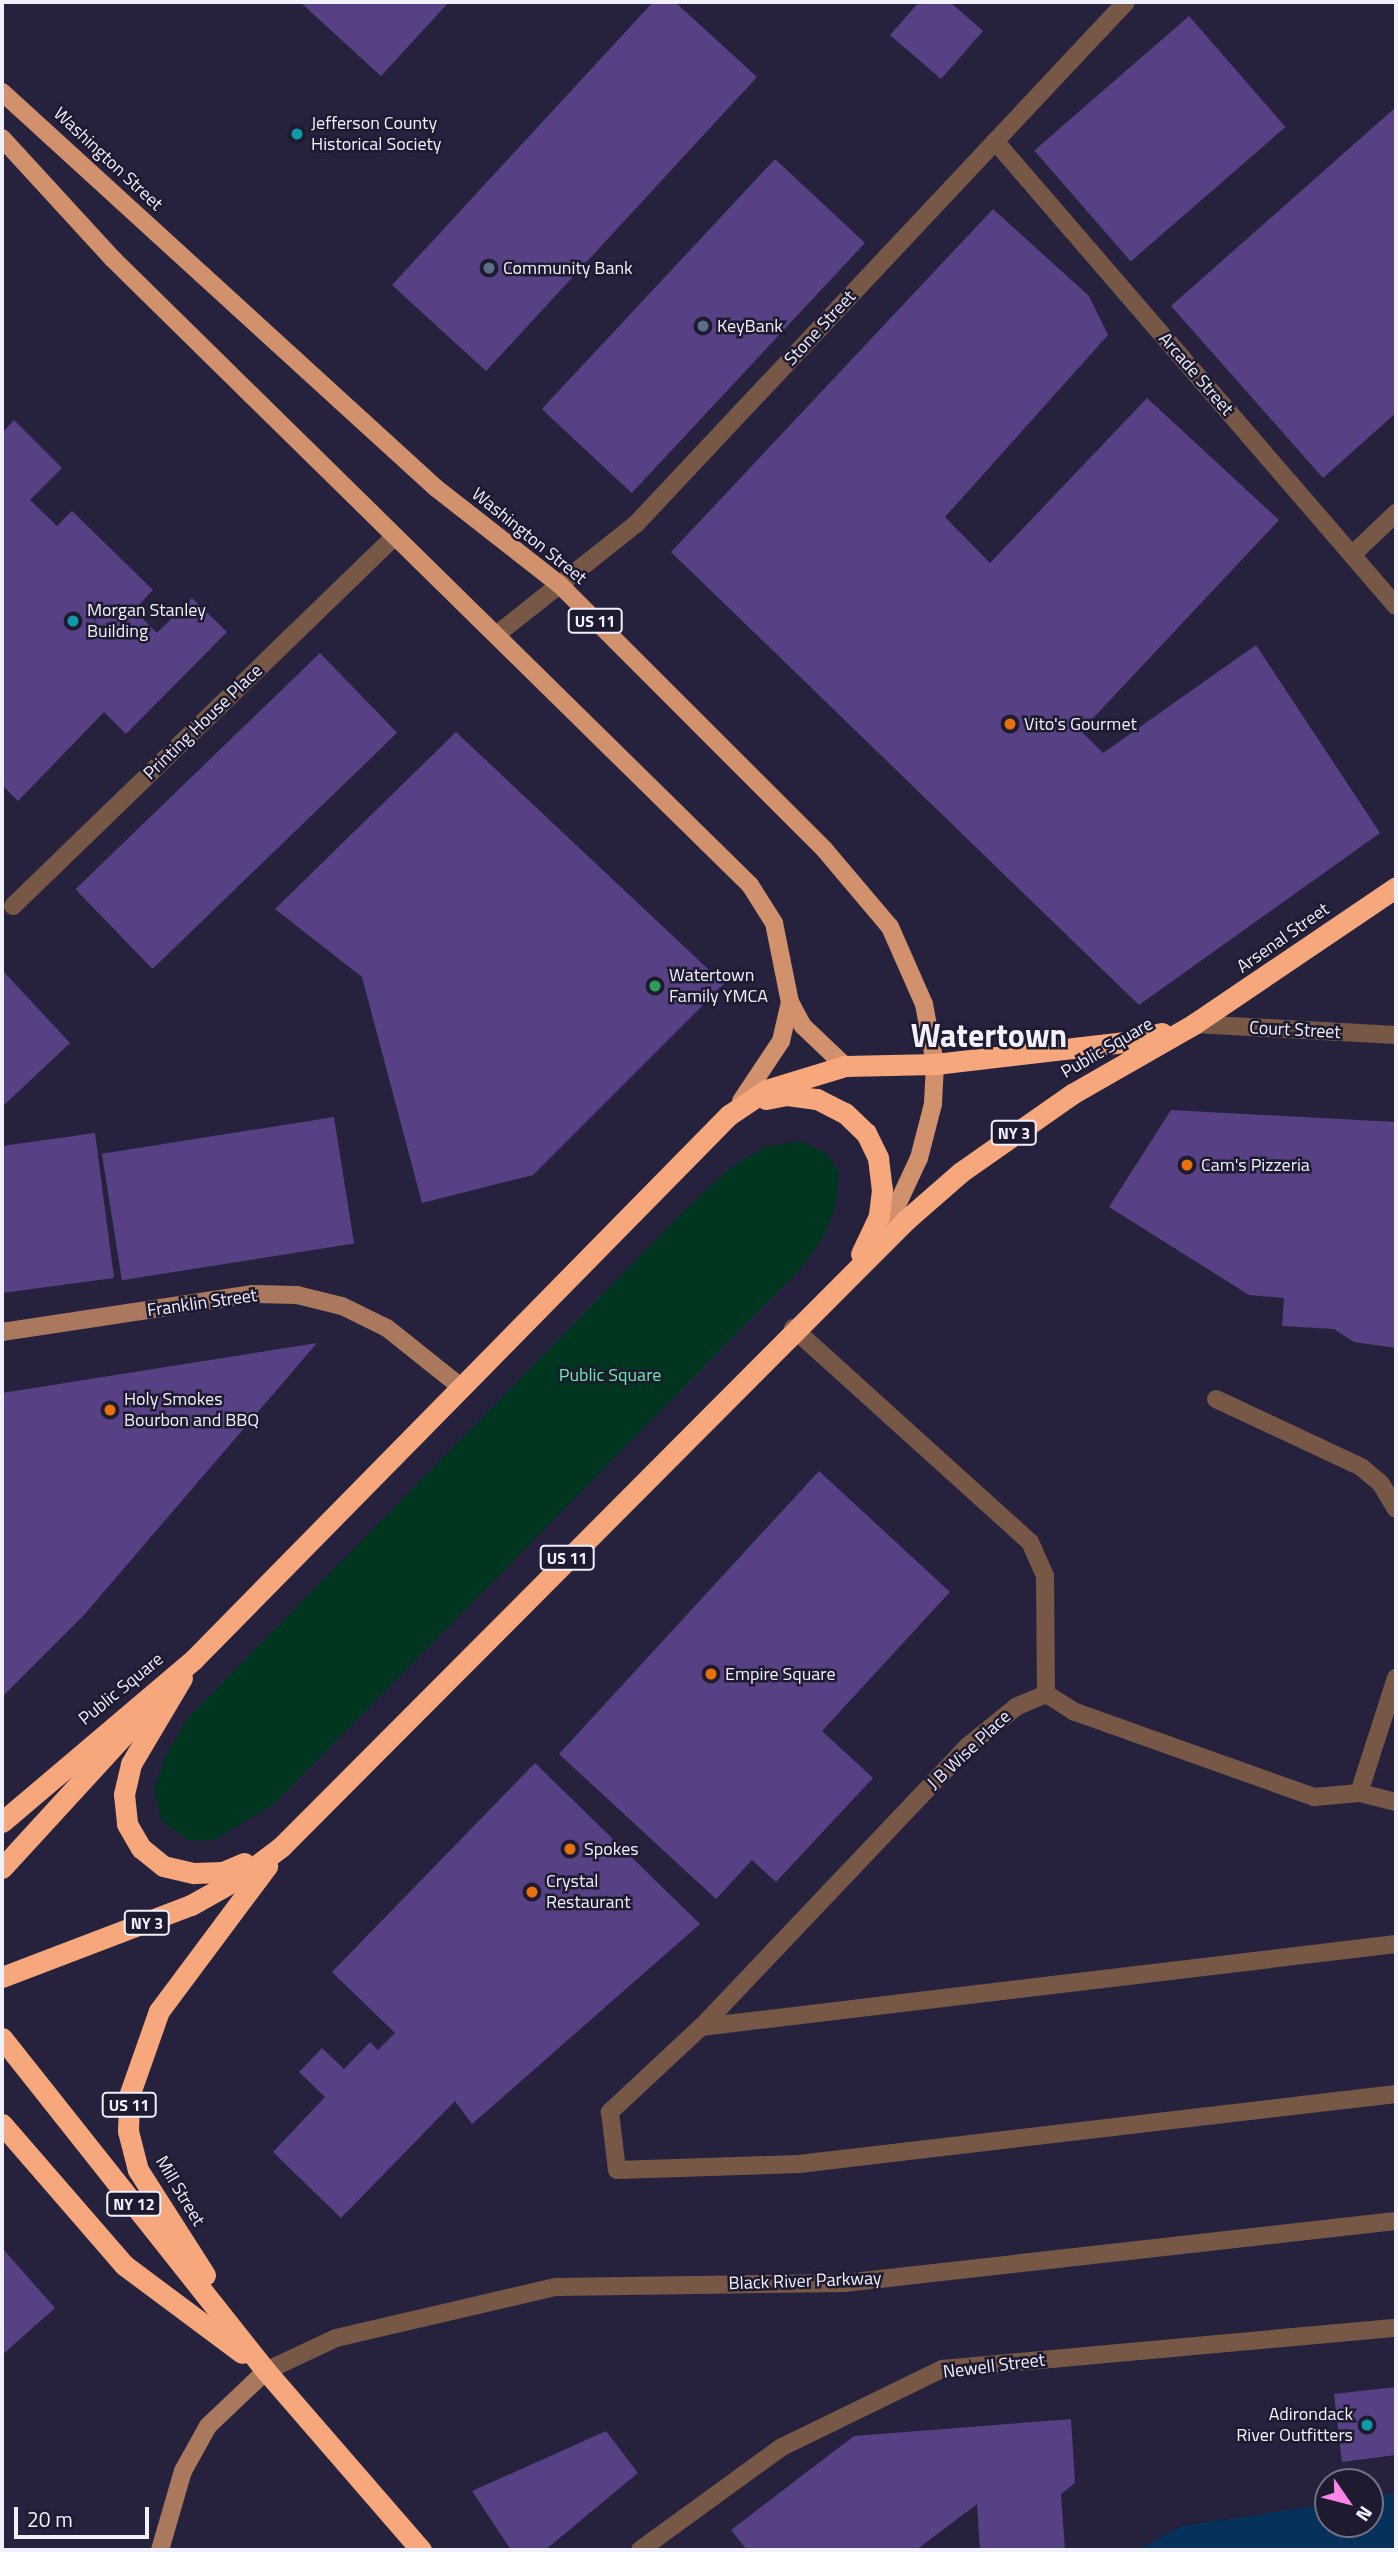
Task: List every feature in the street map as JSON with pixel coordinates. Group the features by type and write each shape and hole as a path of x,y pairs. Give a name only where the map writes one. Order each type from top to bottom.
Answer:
{"highway":[{"name":"Arsenal Street","path":"1194,1024 1396,887"},
{"name":"Public Square","path":"2,1822 194,1659 729,1115 766,1090 845,1066 935,1064 1126,1042 1194,1024"},
{"name":"Public Square","path":"2,1977 191,1905 241,1877 281,1847 852,1268 961,1172 1012,1135 1072,1094 1194,1024"},
{"path":"729,1115 755,1102 787,1095 817,1099 845,1113 866,1133 878,1158 882,1190 879,1216 852,1268"},
{"path":"194,1659 146,1732 131,1764 124,1794 127,1824 141,1848 163,1866 194,1872 223,1872 281,1847"},
{"path":"2,1868 194,1659"},
{"name":"Mill Street","path":"266,2371 138,2170 128,2131 129,2096 159,2011 281,1847"},
{"name":"Mill Street","path":"2,2038 266,2371 421,2550"},
{"name":"Mill Street","path":"2,2124 124,2265 266,2371"}],"main road":[{"name":"Washington Street","path":"2,92 436,488 559,584 824,849 876,909 912,967 925,1004 935,1064 933,1104 919,1158 892,1216 852,1268"},
{"path":"2,138 112,258 393,538 496,635 750,885 774,923 790,1002 809,1033 845,1066"},
{"path":"729,1115 759,1081 781,1041 790,1002"}],"street":[{"name":"Stone Street","path":"496,635 636,524 1126,2"},
{"name":"Arcade Street","path":"995,141 1396,606"},
{"path":"1352,555 1396,513"},
{"name":"Printing House Place","path":"13,906 393,538"},
{"name":"Court Street","path":"1194,1024 1396,1035"},
{"name":"Franklin Street","path":"2,1332 253,1294 297,1295 342,1306 387,1328 461,1387"},
{"path":"793,1328 1030,1542 1045,1576 1046,1694 1075,1712 1314,1797 1359,1793 1396,1802"},
{"path":"1216,1399 1361,1467 1381,1484 1396,1509"},
{"path":"1359,1793 1396,1678"},
{"name":"J B Wise Place","path":"1046,1694 1016,1707 968,1746 701,2027 611,2112 617,2170 799,2164 1396,2094"},
{"path":"701,2027 1396,1944"},
{"name":"Black River Parkway","path":"266,2371 337,2338 556,2287 844,2283 1396,2221"},
{"name":"Newell Street","path":"640,2550 782,2447 942,2369 1396,2328"},
{"path":"160,2550 183,2471 208,2426 266,2371"}],"shaded area":[{"path":"2,2 1396,2 1396,2495 1384,2497 1384,2468 1314,2468 1314,2507 1182,2526 1137,2550 2,2550"}],"green space":[{"name":"Public Square","path":"801,1141 827,1154 839,1173 836,1205 823,1238 800,1269 274,1804 212,1841 188,1840 162,1821 154,1790 166,1755 187,1719 690,1205 730,1168 765,1147"}],"water":[{"path":"1396,2493 1396,2550 1137,2550 1182,2526 1314,2506 1314,2538 1384,2538 1384,2495"}],"building":[{"path":"300,2 449,2 381,76"},
{"path":"653,2 675,2 757,77 486,371 392,285"},
{"path":"919,2 950,2 983,31 941,79 890,35"},
{"path":"1189,16 1285,127 1131,261 1034,150"},
{"path":"1396,107 1396,413 1323,478 1171,306"},
{"name":"KeyBank","path":"775,159 865,243 632,493 542,409"},
{"path":"993,209 1089,296 1108,335 945,517 990,563 1147,398 1279,520 1081,731 1103,753 1256,645 1380,833 1139,1005 671,552"},
{"name":"Morgan Stanley Building","path":"14,420 62,468 30,500 57,526 72,511 153,590 134,610 157,633 192,598 227,632 126,734 104,712 18,801 2,785 2,433"},
{"path":"320,653 397,733 153,969 75,889"},
{"path":"456,732 724,984 533,1175 422,1203 362,977 275,909"},
{"path":"4,972 70,1043 2,1107 2,974"},
{"path":"1171,1110 1396,1122 1396,1348 1354,1342 1334,1329 1282,1326 1284,1298 1249,1295 1109,1207"},
{"path":"334,1117 354,1243 122,1280 102,1154"},
{"path":"95,1133 114,1278 2,1293 2,1146"},
{"path":"317,1343 84,1615 2,1697 2,1393"},
{"path":"819,1471 950,1592 822,1731 873,1778 776,1882 752,1860 716,1899 559,1754"},
{"path":"535,1763 700,1924 472,2124 455,2101 341,2218 273,2152 325,2097 299,2072 322,2048 344,2069 370,2042 378,2050 395,2033 332,1972"},
{"path":"2,2248 55,2308 2,2355"},
{"name":"Adirondack River Outfitters","path":"1396,2387 1396,2455 1342,2462 1334,2394"},
{"path":"1071,2419 1075,2483 1061,2494 1065,2550 980,2550 977,2504 916,2550 747,2550 731,2530 854,2436"},
{"path":"606,2431 638,2473 545,2550 511,2550 472,2491"}],"place":[{"name":"Jefferson County Historical Society","path":"297,134"},
{"name":"Community Bank","path":"489,268"},
{"name":"KeyBank","path":"703,326"},
{"name":"Morgan Stanley Building","path":"73,621"},
{"name":"Vito's Gourmet","path":"1010,724"},
{"name":"Watertown Family YMCA","path":"655,986"},
{"name":"Cam's Pizzeria","path":"1187,1165"},
{"name":"Holy Smokes Bourbon and BBQ","path":"110,1410"},
{"name":"Empire Square","path":"711,1674"},
{"name":"Spokes","path":"570,1849"},
{"name":"Crystal Restaurant","path":"532,1892"},
{"name":"Adirondack River Outfitters","path":"1367,2425"}],"district":[{"name":"Watertown","path":"989,1035"}]}
